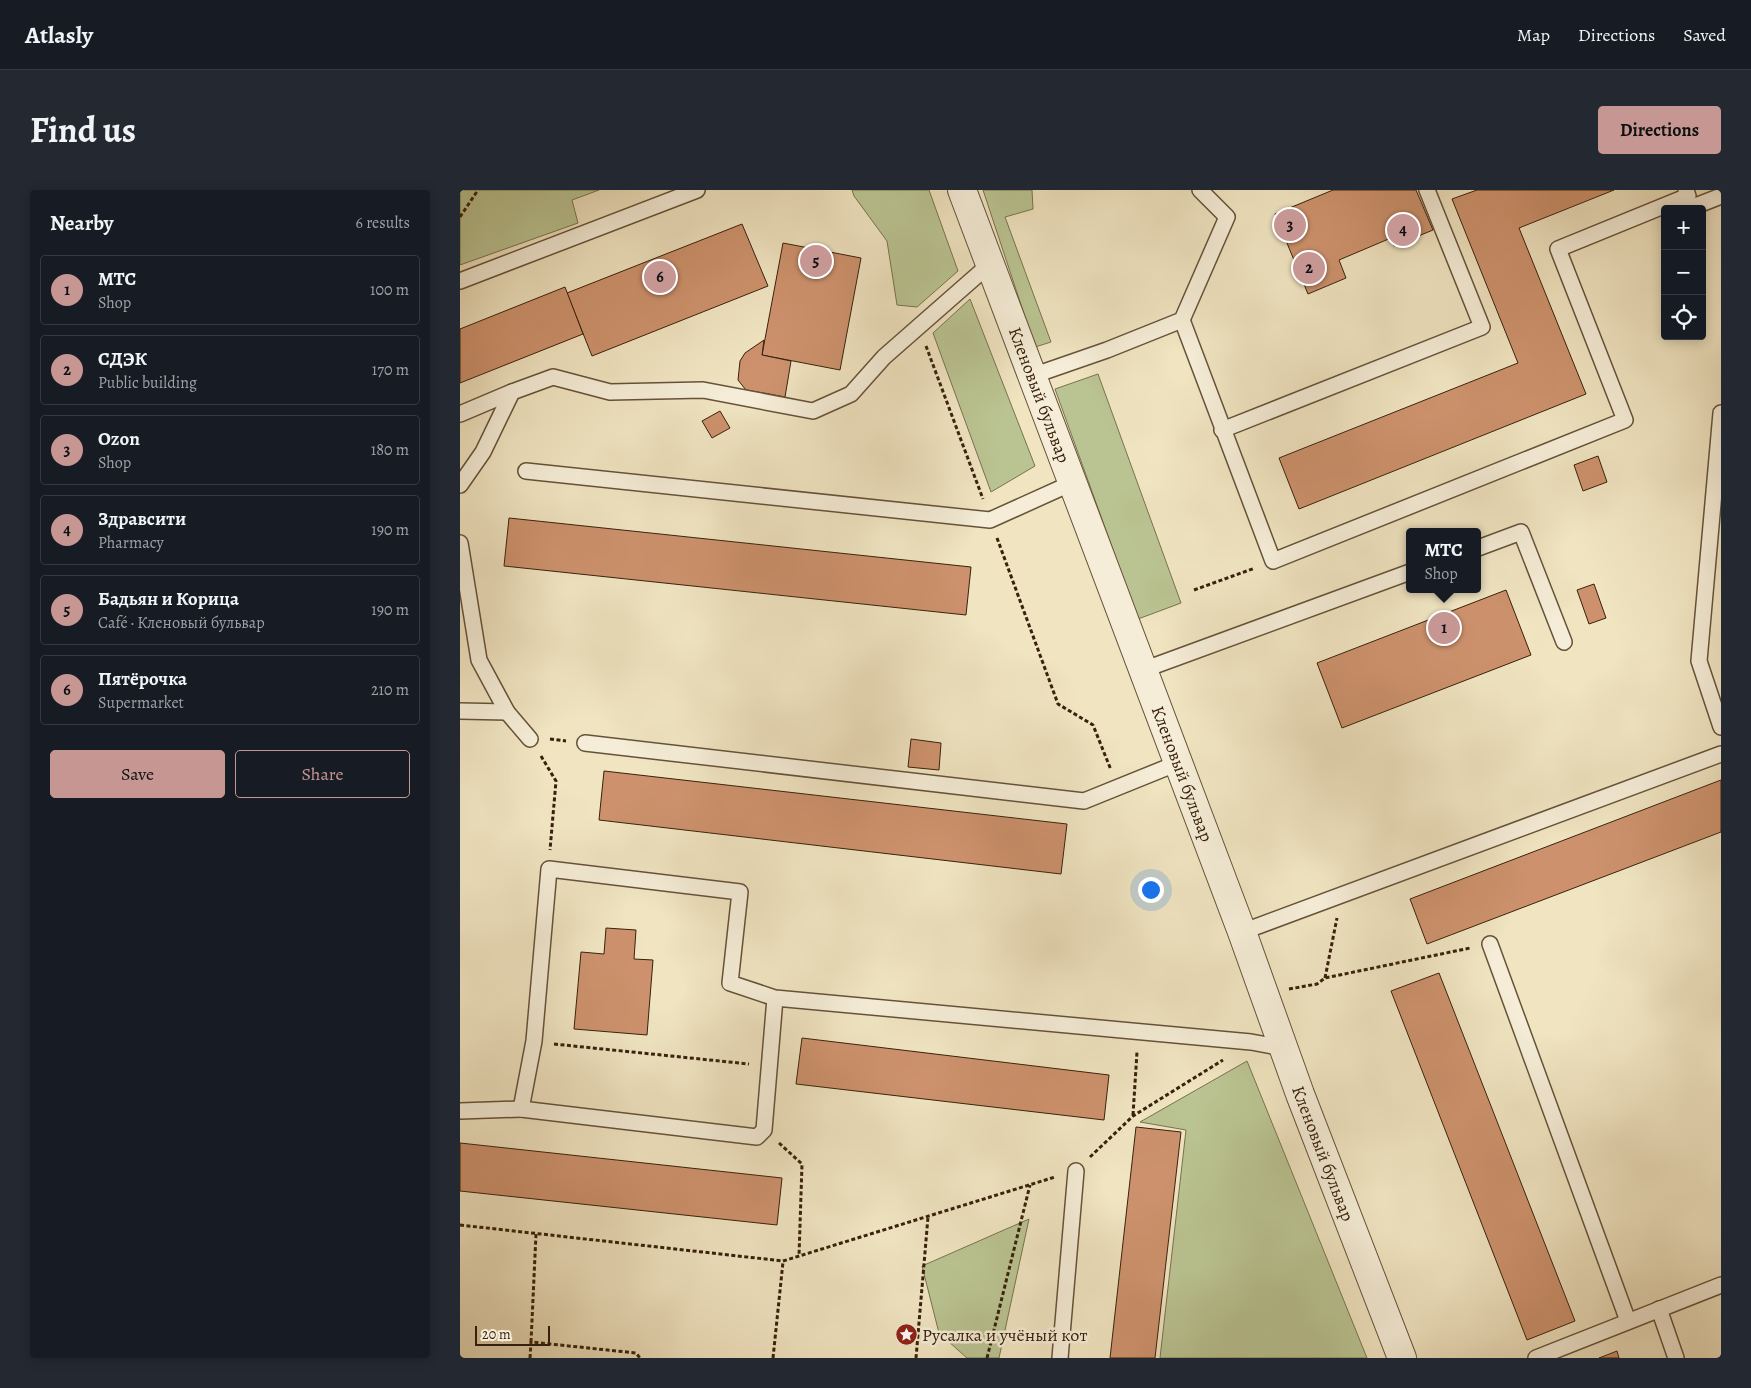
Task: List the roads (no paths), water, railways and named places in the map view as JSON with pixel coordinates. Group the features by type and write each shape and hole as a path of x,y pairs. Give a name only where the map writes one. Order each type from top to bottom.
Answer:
{"street":[{"name":"Кленовый бульвар","path":"962,190 1266,996 1283,1048 1402,1358"}],"lane":[{"path":"460,281 697,190"},
{"path":"1200,190 1227,217 1182,320 1273,561 1625,420 1558,249 1688,196 1686,190"},
{"path":"1222,430 1482,327 1427,190"},
{"path":"1698,205 1721,196"},
{"path":"460,414 553,377 610,392 703,390 813,411 851,394 884,357 990,264"},
{"path":"1032,376 1107,350 1182,320"},
{"path":"460,485 483,452 512,392"},
{"path":"1721,413 1699,661 1721,727"},
{"path":"526,471 990,520 1072,482"},
{"path":"1481,547 1521,532 1564,642"},
{"path":"460,542 479,660 507,712 530,738"},
{"path":"1143,670 1406,573"},
{"path":"460,711 507,712"},
{"path":"585,743 1084,801 1178,763"},
{"path":"1242,932 1721,754"},
{"path":"521,1109 534,1042 549,869 740,892 730,983 775,998 1251,1042 1283,1048"},
{"path":"1490,944 1628,1321"},
{"path":"460,1111 521,1109 757,1137 764,1130 775,998"},
{"path":"1060,1358 1076,1171"},
{"path":"1536,1358 1721,1285"},
{"path":"1659,1309 1676,1358"}],"place":[{"name":"Ozon","path":"1290,225"},
{"name":"Здравсити","path":"1403,230"},
{"name":"Бадьян и Корица","path":"816,261"},
{"name":"СДЭК","path":"1309,268"},
{"name":"Пятёрочка","path":"660,277"},
{"name":"МТС","path":"1444,628"},
{"name":"Русалка и учёный кот","path":"906,1335"}]}
